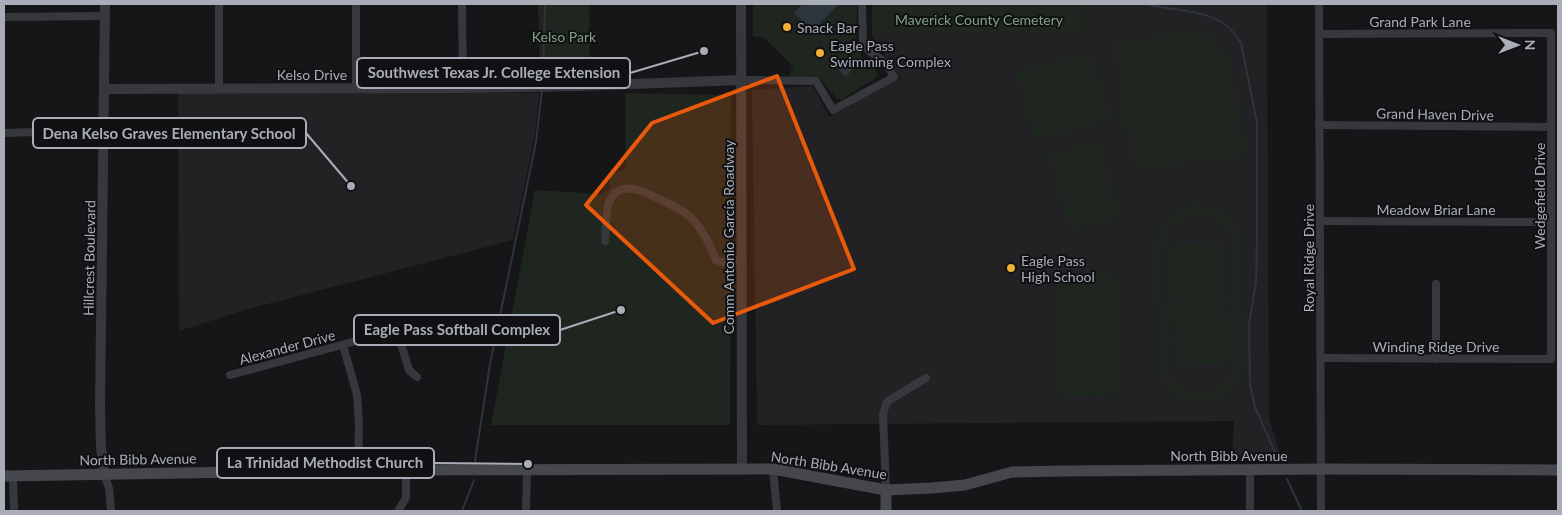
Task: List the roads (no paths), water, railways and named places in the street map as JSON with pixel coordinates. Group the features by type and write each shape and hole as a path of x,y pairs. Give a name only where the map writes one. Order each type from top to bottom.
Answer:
{"main road":[{"name":"North Bibb Avenue","path":"8,475 358,470 773,469 886,490 965,485 1012,472 1321,469 1558,470"},
{"path":"886,490 886,511"}],"street":[{"name":"Hillcrest Boulevard","path":"105,4 100,406 101,447 104,474 109,488 111,511"},
{"path":"219,4 219,88"},
{"path":"356,4 356,88"},
{"path":"462,4 463,88"},
{"name":"Comm Antonio García Roadway","path":"741,4 742,469"},
{"path":"741,80 816,81 833,110 894,77 886,63 865,47 862,38 862,4"},
{"name":"Royal Ridge Drive","path":"1319,4 1321,511"},
{"path":"4,17 105,16"},
{"name":"Grand Park Lane","path":"1319,34 1551,33"},
{"name":"Wedgefield Drive","path":"1551,33 1551,359"},
{"name":"Kelso Drive","path":"105,88 463,88 741,80"},
{"name":"Grand Haven Drive","path":"1319,125 1551,128"},
{"path":"4,133 104,130"},
{"path":"605,241 609,202 624,188 640,189 688,215 706,237 716,260 722,262 742,261"},
{"name":"Meadow Briar Lane","path":"1320,221 1551,222"},
{"path":"1436,284 1436,358"},
{"name":"Alexander Drive","path":"230,375 438,320"},
{"path":"397,330 409,370 417,377"},
{"path":"343,345 357,395 359,422 358,470"},
{"name":"Winding Ridge Drive","path":"1320,358 1551,359"},
{"path":"886,490 883,414 886,404 892,398 926,378"},
{"path":"773,469 777,511"},
{"path":"398,511 406,498 406,470"},
{"path":"526,511 527,470"},
{"path":"1250,470 1250,511"},
{"path":"8,475 14,511"}],"waterway":[{"path":"543,76 545,4"},
{"path":"1147,4 1200,13 1212,17 1233,31 1241,43 1257,123 1256,282 1249,324 1250,385 1255,407 1278,459"},
{"path":"475,461 490,364 536,142 542,90"},
{"path":"1287,479 1302,511"},
{"path":"462,511 474,480"}],"place":[{"name":"Snack Bar","path":"787,27"},
{"name":"Southwest Texas Jr. College Extension","path":"704,51"},
{"name":"Eagle Pass Swimming Complex","path":"820,53"},
{"name":"Dena Kelso Graves Elementary School","path":"351,186"},
{"name":"Eagle Pass High School","path":"1011,268"},
{"name":"Eagle Pass Softball Complex","path":"621,310"},
{"name":"La Trinidad Methodist Church","path":"528,464"}],"park label":[{"name":"Maverick County Cemetery","path":"979,19"},
{"name":"Kelso Park","path":"564,36"}]}
